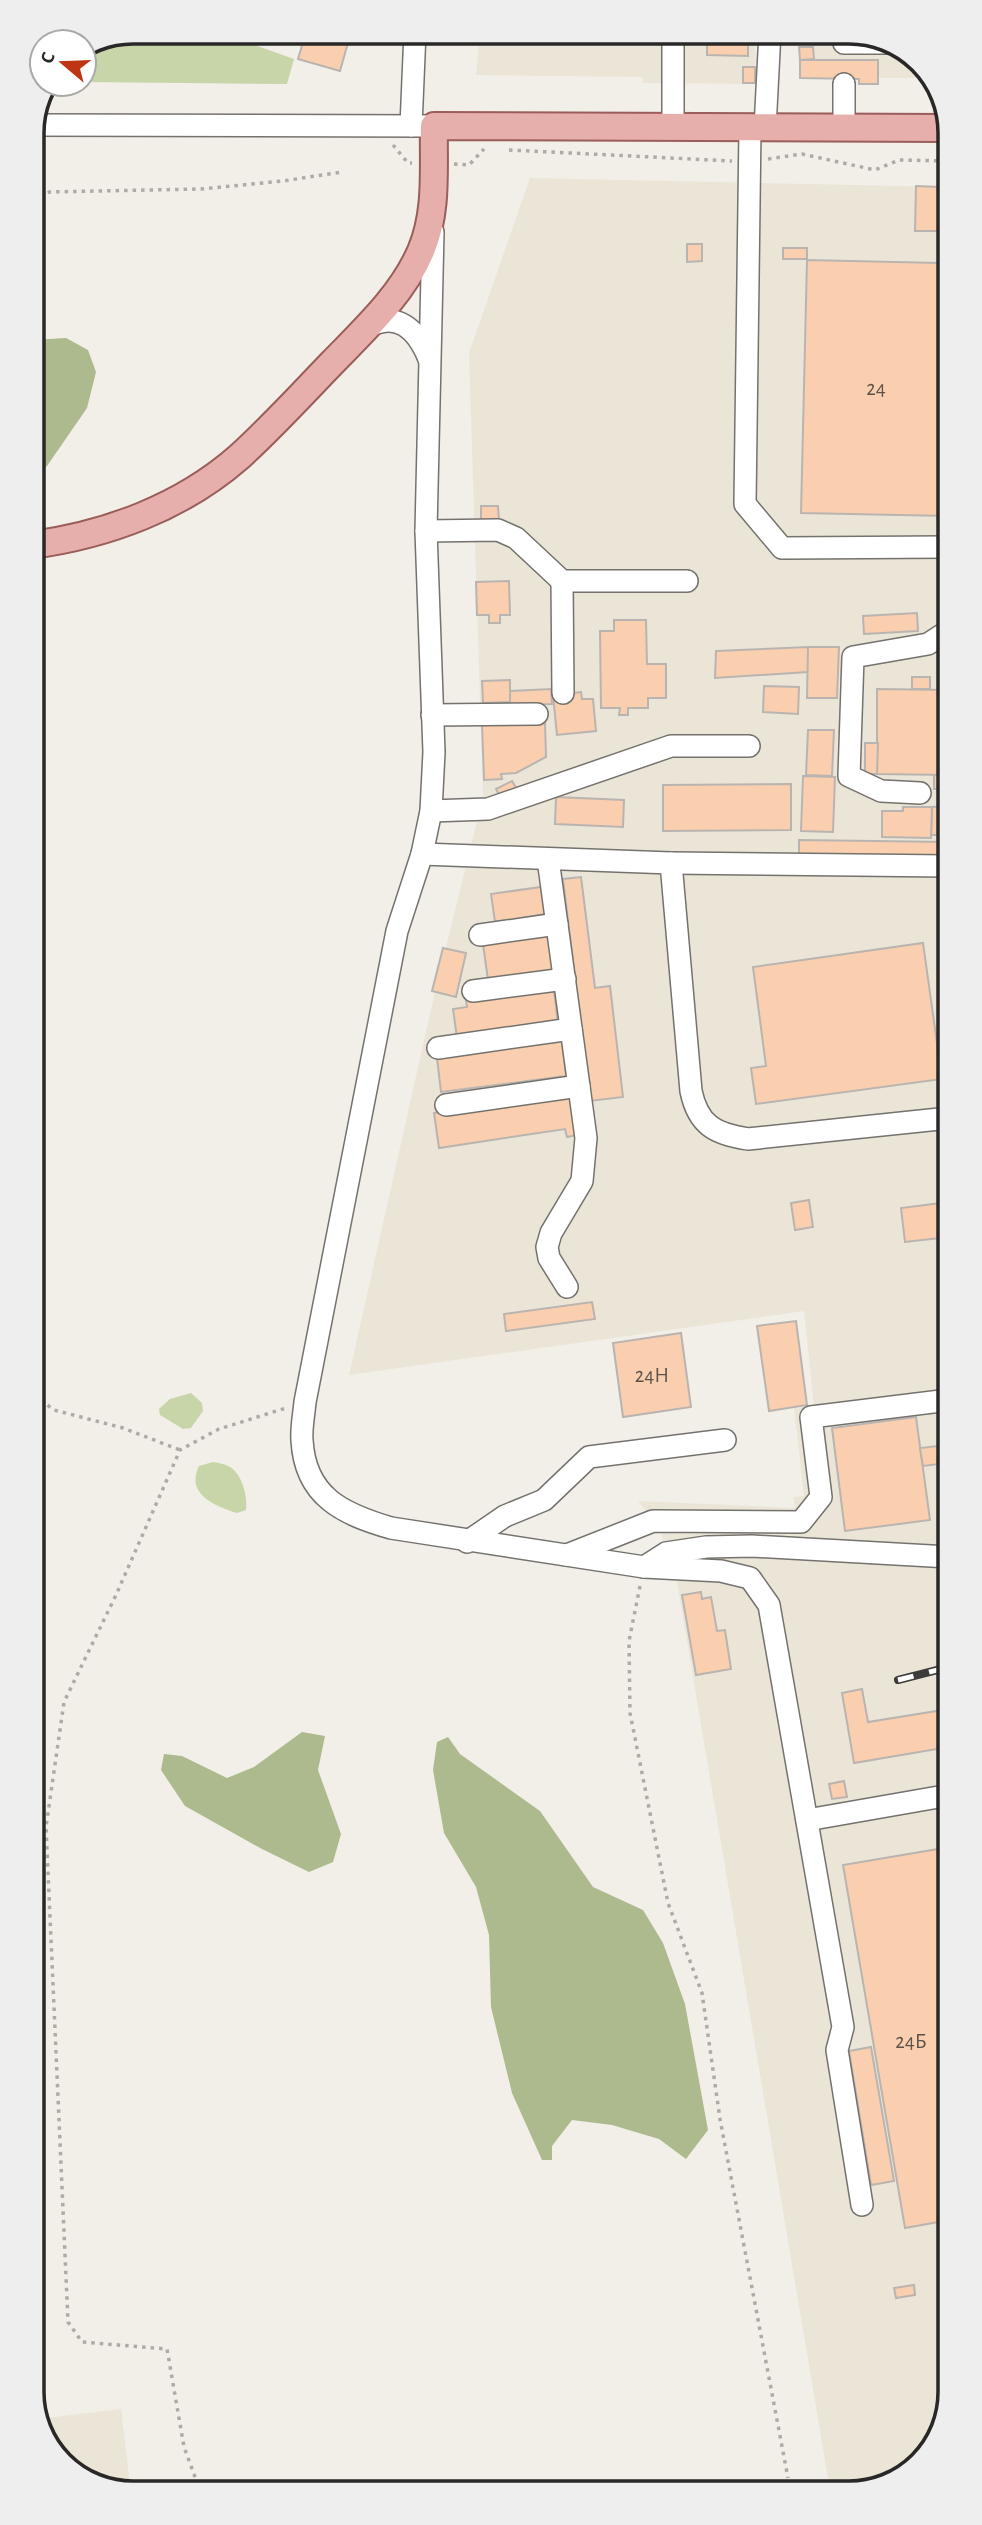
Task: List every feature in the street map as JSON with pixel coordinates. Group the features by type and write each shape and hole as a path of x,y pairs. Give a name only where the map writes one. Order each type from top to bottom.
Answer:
{"main road":[{"path":"44,543 111,528 196,488 237,458 365,329 408,276 421,250 433,212 433,164 422,126 938,128"}],"street":[{"path":"44,125 422,126 416,44"},
{"path":"673,44 673,128"},
{"path":"768,44 750,162 745,504 782,548 938,547"},
{"path":"844,84 844,128"},
{"path":"433,212 426,531 434,780 431,811 422,854 397,931 305,1402 302,1440 308,1469 318,1489 331,1502 355,1517 391,1528 467,1542 644,1567 721,1571 750,1578 769,1605 843,2027 837,2050 863,2205"},
{"path":"365,329 376,322 391,321 409,328 421,339 430,362"},
{"path":"426,531 498,530 516,538 562,581 687,581"},
{"path":"562,581 563,693"},
{"path":"920,793 881,791 849,776 853,657 928,644 938,638"},
{"path":"432,715 537,714"},
{"path":"431,811 488,809 671,746 749,746"},
{"path":"422,854 671,863 938,866"},
{"path":"548,859 586,1138 582,1181 551,1233 547,1247 549,1258 567,1287"},
{"path":"671,863 691,1091 695,1111 709,1125 726,1135 748,1139 938,1119"},
{"path":"480,935 557,924"},
{"path":"473,991 565,979"},
{"path":"438,1048 571,1030"},
{"path":"446,1105 579,1086"},
{"path":"565,1555 653,1521 801,1522 821,1497 811,1416 938,1401"},
{"path":"467,1542 505,1516 544,1500 589,1457 725,1440"},
{"path":"644,1567 666,1553 706,1547 752,1546 938,1556"},
{"path":"807,1820 938,1797"}],"path":[{"path":"433,164 469,165 482,148 495,149"},
{"path":"508,150 750,162 802,155 875,170 899,160 938,161"},
{"path":"44,194 201,189 342,172"},
{"path":"44,1402 54,1410 123,1428 180,1450"},
{"path":"197,2481 184,2447 167,2349 82,2342 68,2322 46,1827 64,1702 116,1595 180,1450 219,1429 305,1402"},
{"path":"644,1567 629,1641 630,1713 668,1903 702,1993 720,2119 788,2478"}],"shaded area":[{"path":"479,44 756,44 755,84 643,83 642,77 476,75"},
{"path":"800,44 855,44 878,48 894,56 918,78 879,78 878,84 859,84 859,79 800,78"},
{"path":"530,178 938,187 938,2392 931,2426 916,2451 903,2463 878,2477 828,2481 676,1576 670,1575 661,1530 638,1501 795,1508 793,1497 804,1496 794,1408 814,1406 804,1311 349,1375 434,996 483,796 469,353"},
{"path":"121,2409 130,2481 99,2474 79,2463 59,2441 47,2418"}],"green space":[{"path":"133,44 252,44 294,59 287,84 98,82 98,51"},
{"path":"66,338 88,350 96,372 87,408 44,468 44,339"},
{"path":"191,1393 202,1403 203,1411 191,1428 183,1429 160,1415 159,1409 170,1399"},
{"path":"213,1462 228,1466 238,1475 245,1493 246,1510 237,1513 228,1510 204,1497 199,1491 196,1476 199,1466"},
{"path":"302,1732 325,1736 318,1770 341,1834 333,1862 309,1872 185,1806 161,1770 164,1754 182,1756 227,1778 254,1767"},
{"path":"448,1737 460,1754 540,1811 593,1887 643,1910 663,1943 685,2004 708,2130 686,2159 659,2139 612,2125 572,2120 552,2146 552,2160 542,2160 512,2093 491,2007 489,1935 476,1887 444,1833 433,1770 437,1742"}],"building":[{"path":"302,44 348,44 340,71 298,59"},
{"path":"707,44 748,44 748,56 707,55"},
{"path":"799,47 813,47 814,59 800,60"},
{"path":"800,60 878,60 878,84 859,84 859,79 800,78"},
{"path":"743,67 755,67 755,83 743,83"},
{"path":"916,186 938,187 938,231 915,231"},
{"path":"687,244 702,244 702,261 687,262"},
{"path":"783,248 807,248 807,259 783,259"},
{"path":"807,260 938,263 938,516 801,513"},
{"path":"481,506 498,506 499,520 481,520"},
{"path":"509,581 510,615 500,615 500,623 489,623 489,615 477,615 476,582"},
{"path":"917,613 918,631 864,634 863,616"},
{"path":"614,620 646,620 647,664 666,664 666,698 648,698 648,708 628,708 628,715 619,715 620,708 601,708 600,631 614,631"},
{"path":"808,647 808,672 715,678 716,651"},
{"path":"808,647 839,647 837,698 807,698"},
{"path":"912,677 930,677 930,689 912,689"},
{"path":"510,680 510,702 483,703 482,681"},
{"path":"764,686 799,687 798,714 763,712"},
{"path":"551,689 552,704 510,705 510,691"},
{"path":"877,689 938,690 938,775 877,774"},
{"path":"581,692 582,699 593,699 596,731 557,735 553,695"},
{"path":"545,722 546,757 516,773 501,774 502,779 484,780 482,724"},
{"path":"808,730 834,730 832,776 806,775"},
{"path":"865,743 878,743 877,774 865,774"},
{"path":"934,775 938,775 938,789 934,789"},
{"path":"803,776 835,777 833,832 801,831"},
{"path":"512,781 518,791 501,799 496,789"},
{"path":"791,784 791,830 663,831 663,785"},
{"path":"556,797 624,800 623,827 555,824"},
{"path":"903,807 932,807 931,838 882,837 882,811 903,811"},
{"path":"932,807 938,807 938,835 931,835"},
{"path":"799,840 938,842 938,862 799,860"},
{"path":"581,877 595,988 610,986 623,1097 590,1101 563,879"},
{"path":"541,887 545,914 495,922 491,894"},
{"path":"549,935 554,971 488,980 483,944"},
{"path":"923,943 938,1050 938,1080 756,1104 751,1068 766,1066 753,967"},
{"path":"443,948 466,953 456,997 432,991"},
{"path":"554,989 558,1024 457,1038 453,1009 467,1007 466,1001"},
{"path":"562,1041 566,1076 441,1092 437,1058"},
{"path":"571,1092 577,1135 567,1137 565,1129 439,1148 434,1113"},
{"path":"809,1200 813,1227 795,1230 791,1203"},
{"path":"938,1203 938,1238 905,1242 901,1208"},
{"path":"592,1302 595,1319 506,1331 504,1314"},
{"path":"796,1321 807,1405 769,1411 757,1326"},
{"path":"681,1333 691,1407 623,1417 613,1343"},
{"path":"916,1417 930,1520 845,1531 832,1428"},
{"path":"938,1446 938,1464 923,1466 920,1448"},
{"path":"701,1592 702,1599 711,1597 717,1631 725,1630 731,1669 696,1675 682,1595"},
{"path":"862,1689 868,1722 938,1711 938,1749 854,1763 842,1693"},
{"path":"844,1781 847,1797 832,1799 829,1784"},
{"path":"938,1849 938,2222 905,2228 843,1865"},
{"path":"871,2047 894,2181 871,2185 849,2051"},
{"path":"914,2285 915,2295 896,2298 894,2288"}],"railway":[{"path":"898,1680 938,1670"}]}
